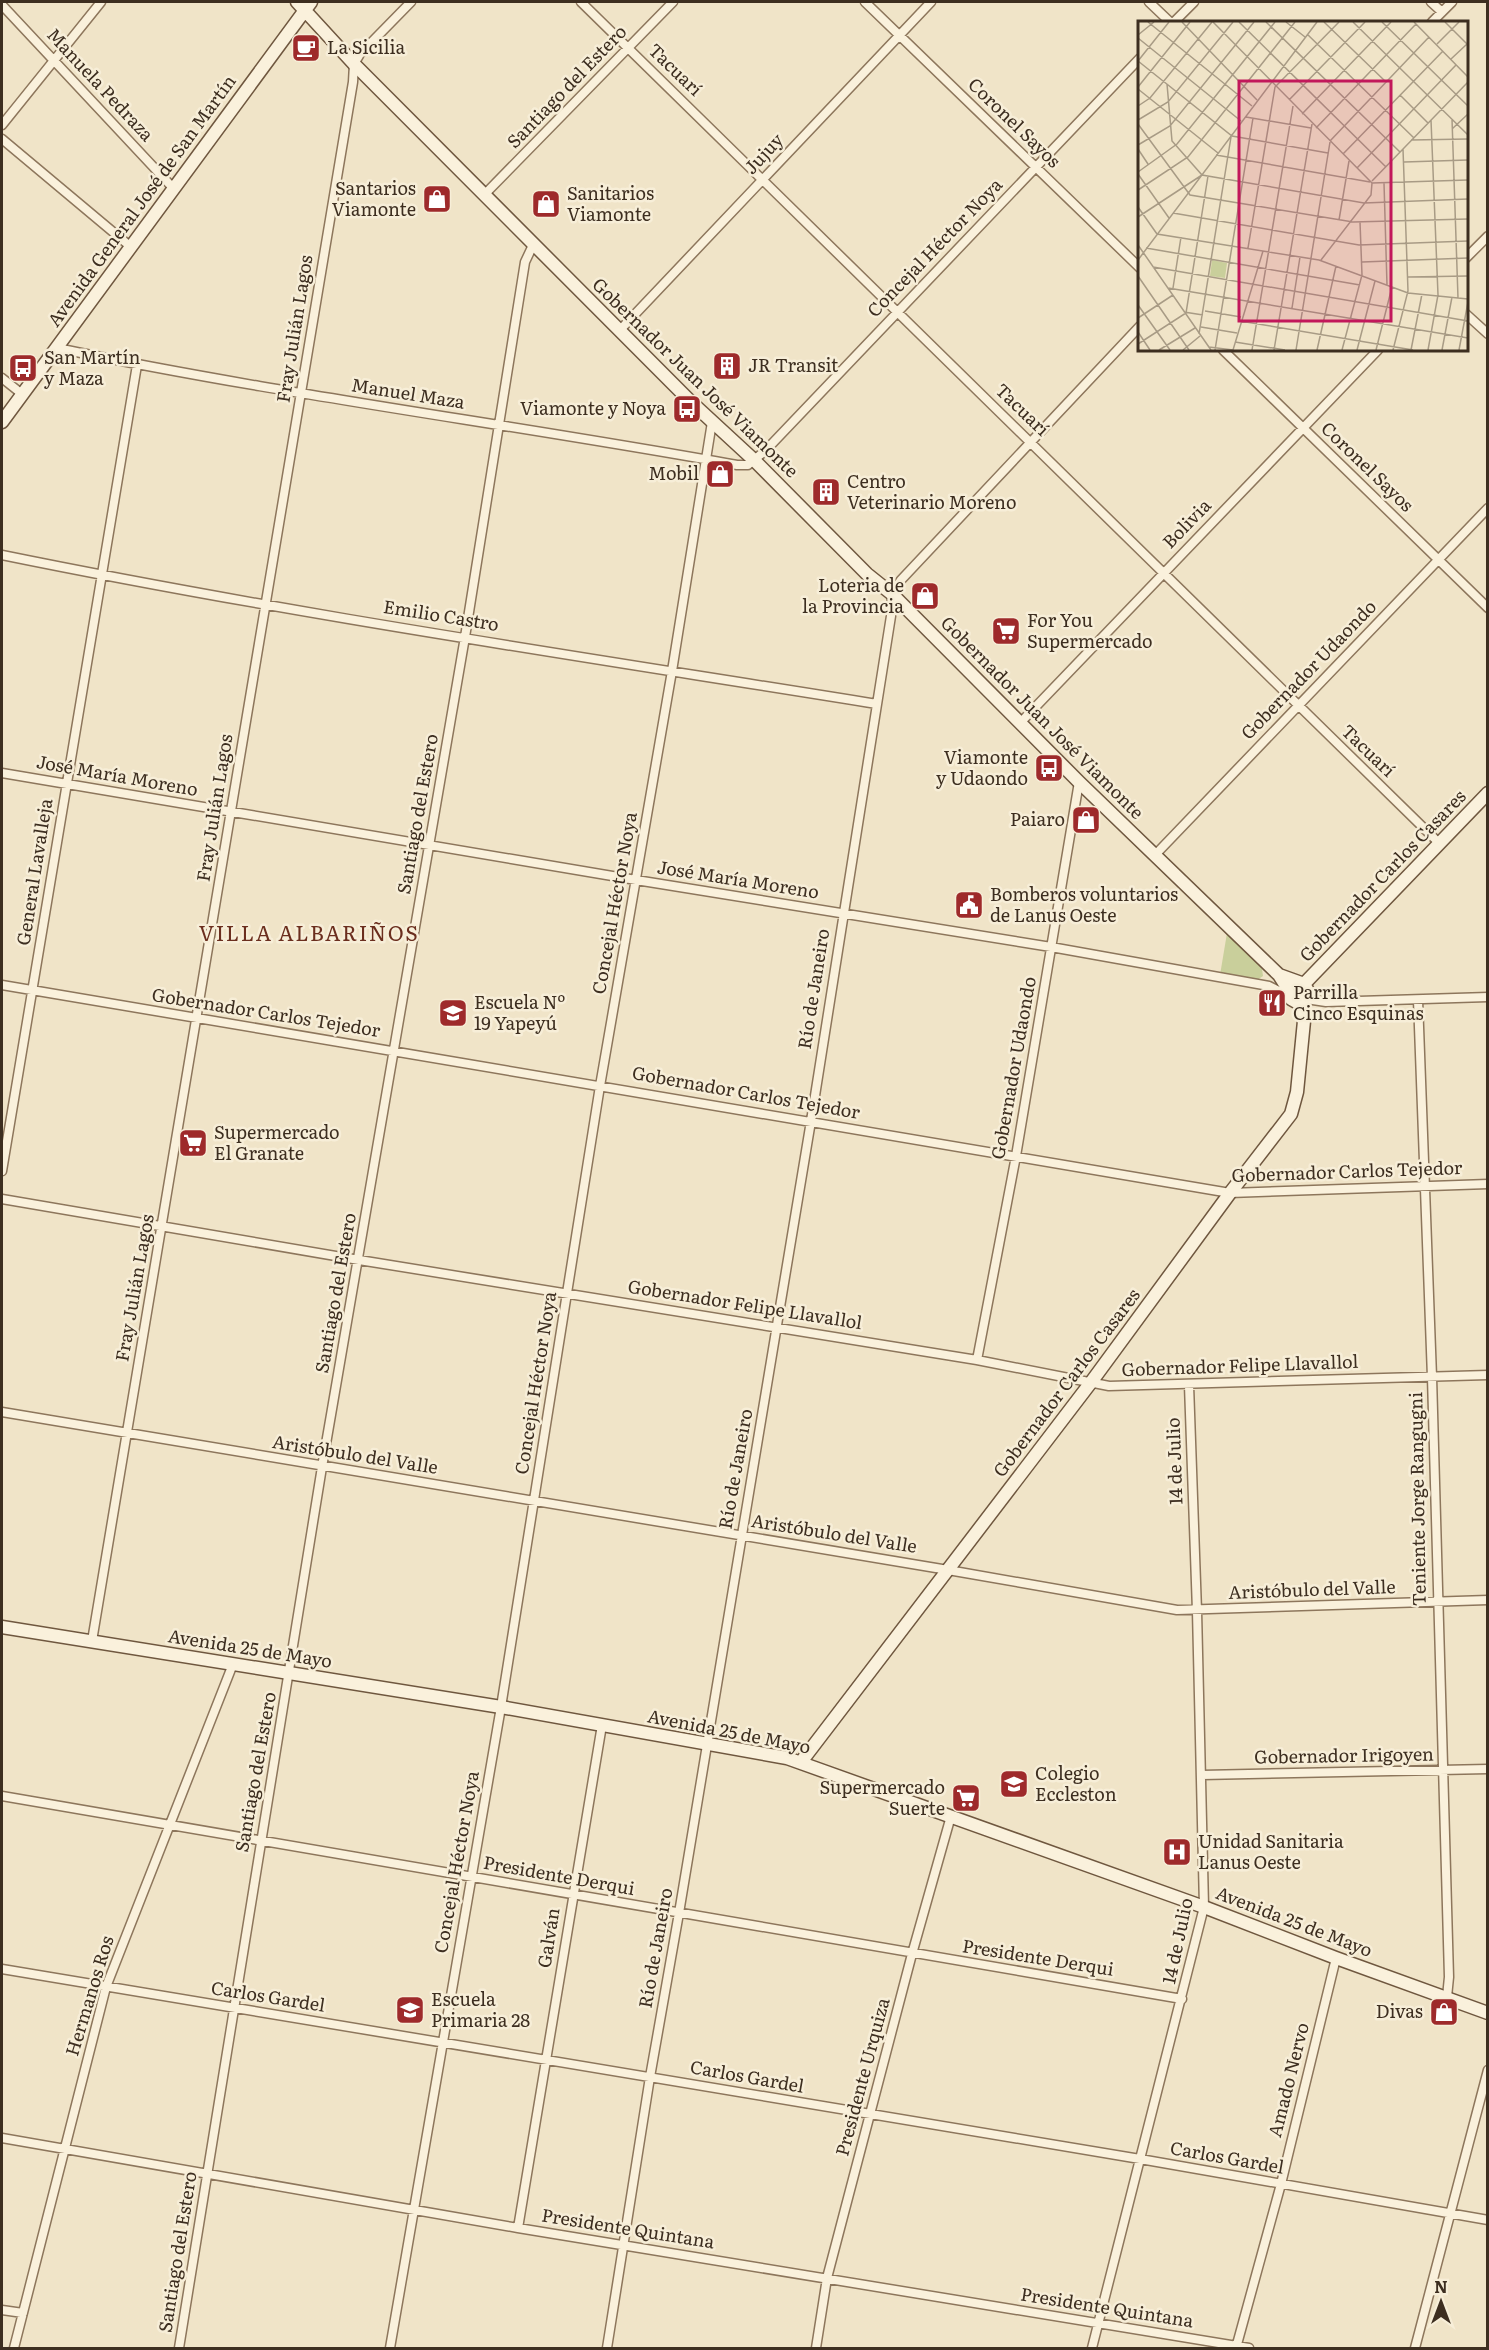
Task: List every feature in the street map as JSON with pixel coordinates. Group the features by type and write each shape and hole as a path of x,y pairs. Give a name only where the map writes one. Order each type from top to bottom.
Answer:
{"street":[{"path":"2,125 101,2"},
{"path":"354,64 368,45 411,2"},
{"name":"Tacuarí","path":"581,2 1439,843"},
{"name":"Santiago del Estero","path":"484,195 673,2"},
{"name":"Coronel Sayos","path":"865,2 1138,266"},
{"name":"Jujuy","path":"620,330 932,2"},
{"path":"1149,2 1171,21"},
{"path":"1173,21 1194,2"},
{"path":"1431,2 1442,12"},
{"path":"1433,21 1452,2"},
{"name":"Gobernador Juan José Viamonte","path":"304,4 354,64 533,245 712,422 755,461 867,574 892,594 1079,782 1279,975 1289,994"},
{"name":"Avenida General José de San Martín","path":"2,422 174,189 304,4"},
{"name":"Manuela Pedraza","path":"2,5 174,189"},
{"name":"Concejal Héctor Noya","path":"755,461 1138,60"},
{"name":"Fray Julián Lagos","path":"92,1641 267,604 353,82 354,64"},
{"path":"2,139 131,247"},
{"path":"1468,257 1488,236"},
{"name":"Santiago del Estero","path":"179,2349 322,1467 465,637 525,262 533,245"},
{"path":"1468,315 1488,334"},
{"path":"892,594 901,580 1138,328"},
{"name":"Manuel Maza","path":"57,348 137,365 737,465 748,465 755,461"},
{"name":"Coronel Sayos","path":"1224,351 1488,608"},
{"name":"Bolivia","path":"1021,722 1377,351"},
{"name":"General Lavalleja","path":"2,1171 137,365"},
{"path":"2,378 22,394"},
{"name":"Concejal Héctor Noya","path":"390,2349 501,1707 600,1086 672,671 712,422"},
{"name":"Gobernador Udaondo","path":"1155,855 1488,508"},
{"name":"Emilio Castro","path":"2,555 267,604 877,704"},
{"name":"Río de Janeiro","path":"607,2349 650,2077 811,1121 891,616 892,594"},
{"name":"José María Moreno","path":"2,773 429,846 1051,947 1269,986 1289,994"},
{"name":"Gobernador Udaondo","path":"977,1360 1016,1156 1079,782"},
{"name":"Gobernador Carlos Casares","path":"1301,983 1488,793"},
{"name":"Gobernador Juan José Viamonte","path":"1279,975 1301,983"},
{"path":"1304,1000 1308,991 1301,983 1291,985 1289,994 1294,1002 1488,997"},
{"name":"Gobernador Carlos Tejedor","path":"2,985 1230,1193 1488,1184"},
{"name":"Teniente Jorge Rangugni","path":"1418,999 1432,1377 1449,1977 1447,1997"},
{"name":"Gobernador Carlos Casares","path":"801,1762 1092,1382 1230,1193 1291,1114 1297,1092 1304,1000"},
{"name":"Gobernador Felipe Llavallol","path":"2,1199 358,1260 777,1326 1119,1387 1488,1375"},
{"name":"14 de Julio","path":"1092,2349 1204,1907 1189,1385"},
{"name":"Aristóbulo del Valle","path":"2,1412 322,1467 948,1569 1177,1610 1488,1600"},
{"name":"Avenida 25 de Mayo","path":"2,1627 501,1707 801,1762 1204,1907 1488,2013"},
{"name":"Hermanos Ros","path":"14,2349 63,2148 106,1987 233,1664"},
{"name":"Galván","path":"518,2228 602,1725"},
{"name":"Gobernador Irigoyen","path":"1202,1775 1488,1769"},
{"name":"Presidente Derqui","path":"2,1796 1182,1999"},
{"name":"Presidente Urquiza","path":"816,2349 827,2278 912,1954 951,1816"},
{"name":"Amado Nervo","path":"1236,2347 1281,2184 1336,1958"},
{"name":"Carlos Gardel","path":"2,1969 1140,2159 1488,2220"},
{"path":"1414,2349 1488,2070"},
{"name":"Presidente Quintana","path":"2,2138 518,2228 1249,2349"},
{"path":"2,2310 23,2313"}],"green space":[{"path":"1227,933 1262,969 1263,976 1257,980 1220,975"}],"place":[{"name":"La Sicilia","path":"306,48"},
{"name":"Santarios Viamonte","path":"437,199"},
{"name":"Sanitarios Viamonte","path":"546,204"},
{"name":"JR Transit","path":"727,366"},
{"name":"San Martín y Maza","path":"23,368"},
{"name":"Viamonte y Noya","path":"687,409"},
{"name":"Mobil","path":"720,474"},
{"name":"Centro Veterinario Moreno","path":"826,492"},
{"name":"Loteria de la Provincia","path":"925,596"},
{"name":"For You Supermercado","path":"1006,631"},
{"name":"Viamonte y Udaondo","path":"1049,768"},
{"name":"Paiaro","path":"1086,820"},
{"name":"Bomberos voluntarios de Lanus Oeste","path":"969,905"},
{"name":"Parrilla Cinco Esquinas","path":"1272,1003"},
{"name":"Escuela Nº 19 Yapeyú","path":"453,1013"},
{"name":"Supermercado El Granate","path":"193,1143"},
{"name":"Colegio Eccleston","path":"1014,1784"},
{"name":"Supermercado Suerte","path":"966,1798"},
{"name":"Unidad Sanitaria Lanus Oeste","path":"1177,1852"},
{"name":"Escuela Primaria 28","path":"410,2010"},
{"name":"Divas","path":"1444,2012"}],"district":[{"name":"VILLA ALBARIÑOS","path":"309,934"}]}
